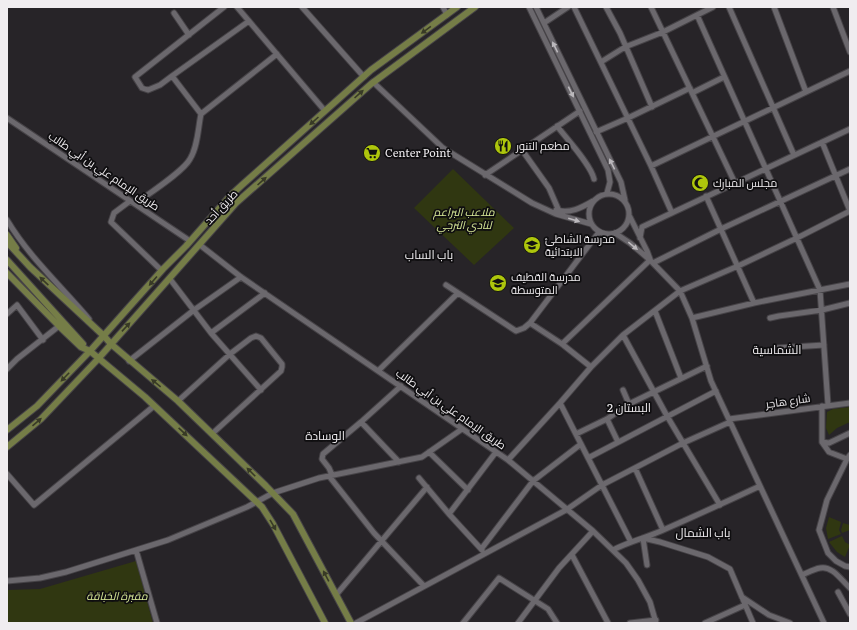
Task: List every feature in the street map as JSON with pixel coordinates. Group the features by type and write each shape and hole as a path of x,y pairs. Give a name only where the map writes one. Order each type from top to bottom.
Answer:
{"main road":[{"name":"طريق أحد","path":"7,447 41,419 98,359 200,245 236,202 373,82 474,7"},
{"name":"طريق أحد","path":"7,430 37,406 90,351 230,196 364,77 455,8"},
{"path":"7,235 30,267"},
{"path":"7,242 30,267 129,361 178,401 212,433 292,514 351,623"},
{"path":"7,260 98,359 154,406 262,507 273,524 325,623"},
{"path":"7,273 81,347 90,351"}],"street":[{"path":"224,7 135,77 142,88 148,90 160,85 249,21"},
{"path":"237,7 325,111"},
{"path":"302,7 364,77"},
{"path":"443,7 447,15"},
{"path":"529,7 608,170 610,182 607,193"},
{"path":"536,7 621,182 625,200 630,211 630,217 652,262"},
{"path":"544,23 568,7"},
{"path":"574,7 672,212"},
{"path":"606,7 620,33 652,106"},
{"path":"651,7 735,183"},
{"path":"601,62 625,47 663,32 713,7"},
{"path":"729,7 794,155"},
{"path":"774,7 806,92"},
{"path":"834,7 850,52"},
{"path":"174,13 189,35"},
{"path":"697,15 820,290 828,405"},
{"path":"135,204 181,169 190,159 195,145 201,114 277,54"},
{"path":"651,166 850,71"},
{"path":"172,76 201,114"},
{"path":"596,132 652,106 724,77"},
{"path":"373,82 443,148 532,203 556,214 592,224"},
{"path":"485,175 580,111"},
{"name":"طريق الإمام علي بن أبي طالب","path":"7,118 190,242"},
{"path":"557,126 584,160 593,174 594,180"},
{"path":"640,238 642,227 850,129"},
{"path":"508,460 591,367 624,335 680,291 738,266 850,211 822,142"},
{"path":"522,150 549,188 559,211"},
{"path":"562,344 652,262 850,169"},
{"path":"532,203 563,212 579,209 600,195 607,193 617,194 625,200"},
{"path":"706,196 754,303"},
{"path":"130,201 114,213 111,222 160,269 163,270"},
{"path":"593,201 589,210 589,218 599,232 606,234 615,233 624,228 630,217"},
{"path":"7,220 20,239 60,287 104,336"},
{"path":"446,285 516,330 524,328 530,323 599,232"},
{"path":"615,233 630,243 652,262 680,291 692,318 716,391 824,623"},
{"name":"طريق الإمام علي بن أبي طالب","path":"200,245 265,293 508,460 566,510 594,531 626,563 638,580 650,602 656,622"},
{"path":"129,361 194,310 241,276"},
{"path":"170,279 211,333 261,390"},
{"path":"692,318 754,303 850,284"},
{"path":"211,333 265,293"},
{"path":"379,370 458,293"},
{"path":"770,318 822,310 850,303"},
{"path":"7,314 17,305 43,340"},
{"path":"655,311 681,378"},
{"path":"530,323 562,344 591,367"},
{"path":"7,369 17,359 59,326"},
{"path":"624,335 667,416 720,505"},
{"path":"178,401 230,354 251,338 256,336 261,338 282,364 281,371 212,433"},
{"path":"777,348 824,346"},
{"path":"576,434 607,419 629,404 648,396 654,391 707,366"},
{"path":"401,386 322,456 329,468 330,475 382,541 424,586"},
{"path":"623,390 629,404"},
{"path":"588,458 716,391"},
{"path":"560,403 631,542"},
{"name":"شارع هاجر","path":"356,623 566,510 602,485 730,420 850,403"},
{"path":"7,474 34,505 154,406"},
{"path":"822,406 822,442 829,452 848,457 827,500 819,530 828,553 836,561 850,567"},
{"path":"607,419 618,442"},
{"path":"361,422 399,462"},
{"path":"7,581 40,578 60,573 174,538 257,502 272,493 319,478 422,457 462,429"},
{"path":"822,442 829,443 850,433"},
{"path":"482,555 482,548 532,481 581,444"},
{"path":"429,452 468,490"},
{"path":"449,514 496,452"},
{"path":"635,468 663,530"},
{"path":"419,478 449,514 482,548"},
{"path":"613,550 663,530 760,486"},
{"path":"336,595 426,487"},
{"path":"518,623 559,568 594,531"},
{"path":"643,538 647,564"},
{"path":"643,538 708,557 730,569 753,623"},
{"path":"136,550 157,623"},
{"path":"572,555 608,623"},
{"path":"802,575 820,568 826,568 832,570 850,588"},
{"path":"463,623 499,578 548,609 558,623"},
{"path":"838,592 850,614"},
{"path":"742,597 769,615 790,623"},
{"path":"705,623 746,605"},
{"path":"630,623 656,622"}],"green space":[{"name":"ملاعب البراعم لنادي الترجي","path":"453,169 514,228 474,265 414,208"},
{"path":"850,407 850,422 837,428 829,435 826,428 827,412 833,409"},
{"path":"829,517 841,522 839,530 841,534 828,539 826,528"},
{"path":"843,523 850,525 850,530 842,533 841,530"},
{"path":"842,536 845,542 850,545 845,557 837,552 829,542"},
{"name":"مقبرة الخباقة","path":"136,561 153,623 7,623 7,590 40,589"}],"place":[{"name":"مطعم التنور","path":"503,146"},
{"name":"Center Point","path":"372,153"},
{"name":"مجلس المبارك","path":"700,183"},
{"name":"مدرسة الشاطئ الابتدائية","path":"532,245"},
{"name":"مدرسة القطيف المتوسطة","path":"498,283"}],"district":[{"name":"باب الساب","path":"429,255"},
{"name":"الشماسية","path":"777,350"},
{"name":"البستان 2","path":"629,408"},
{"name":"الوسادة","path":"325,436"},
{"name":"باب الشمال","path":"703,533"}]}
